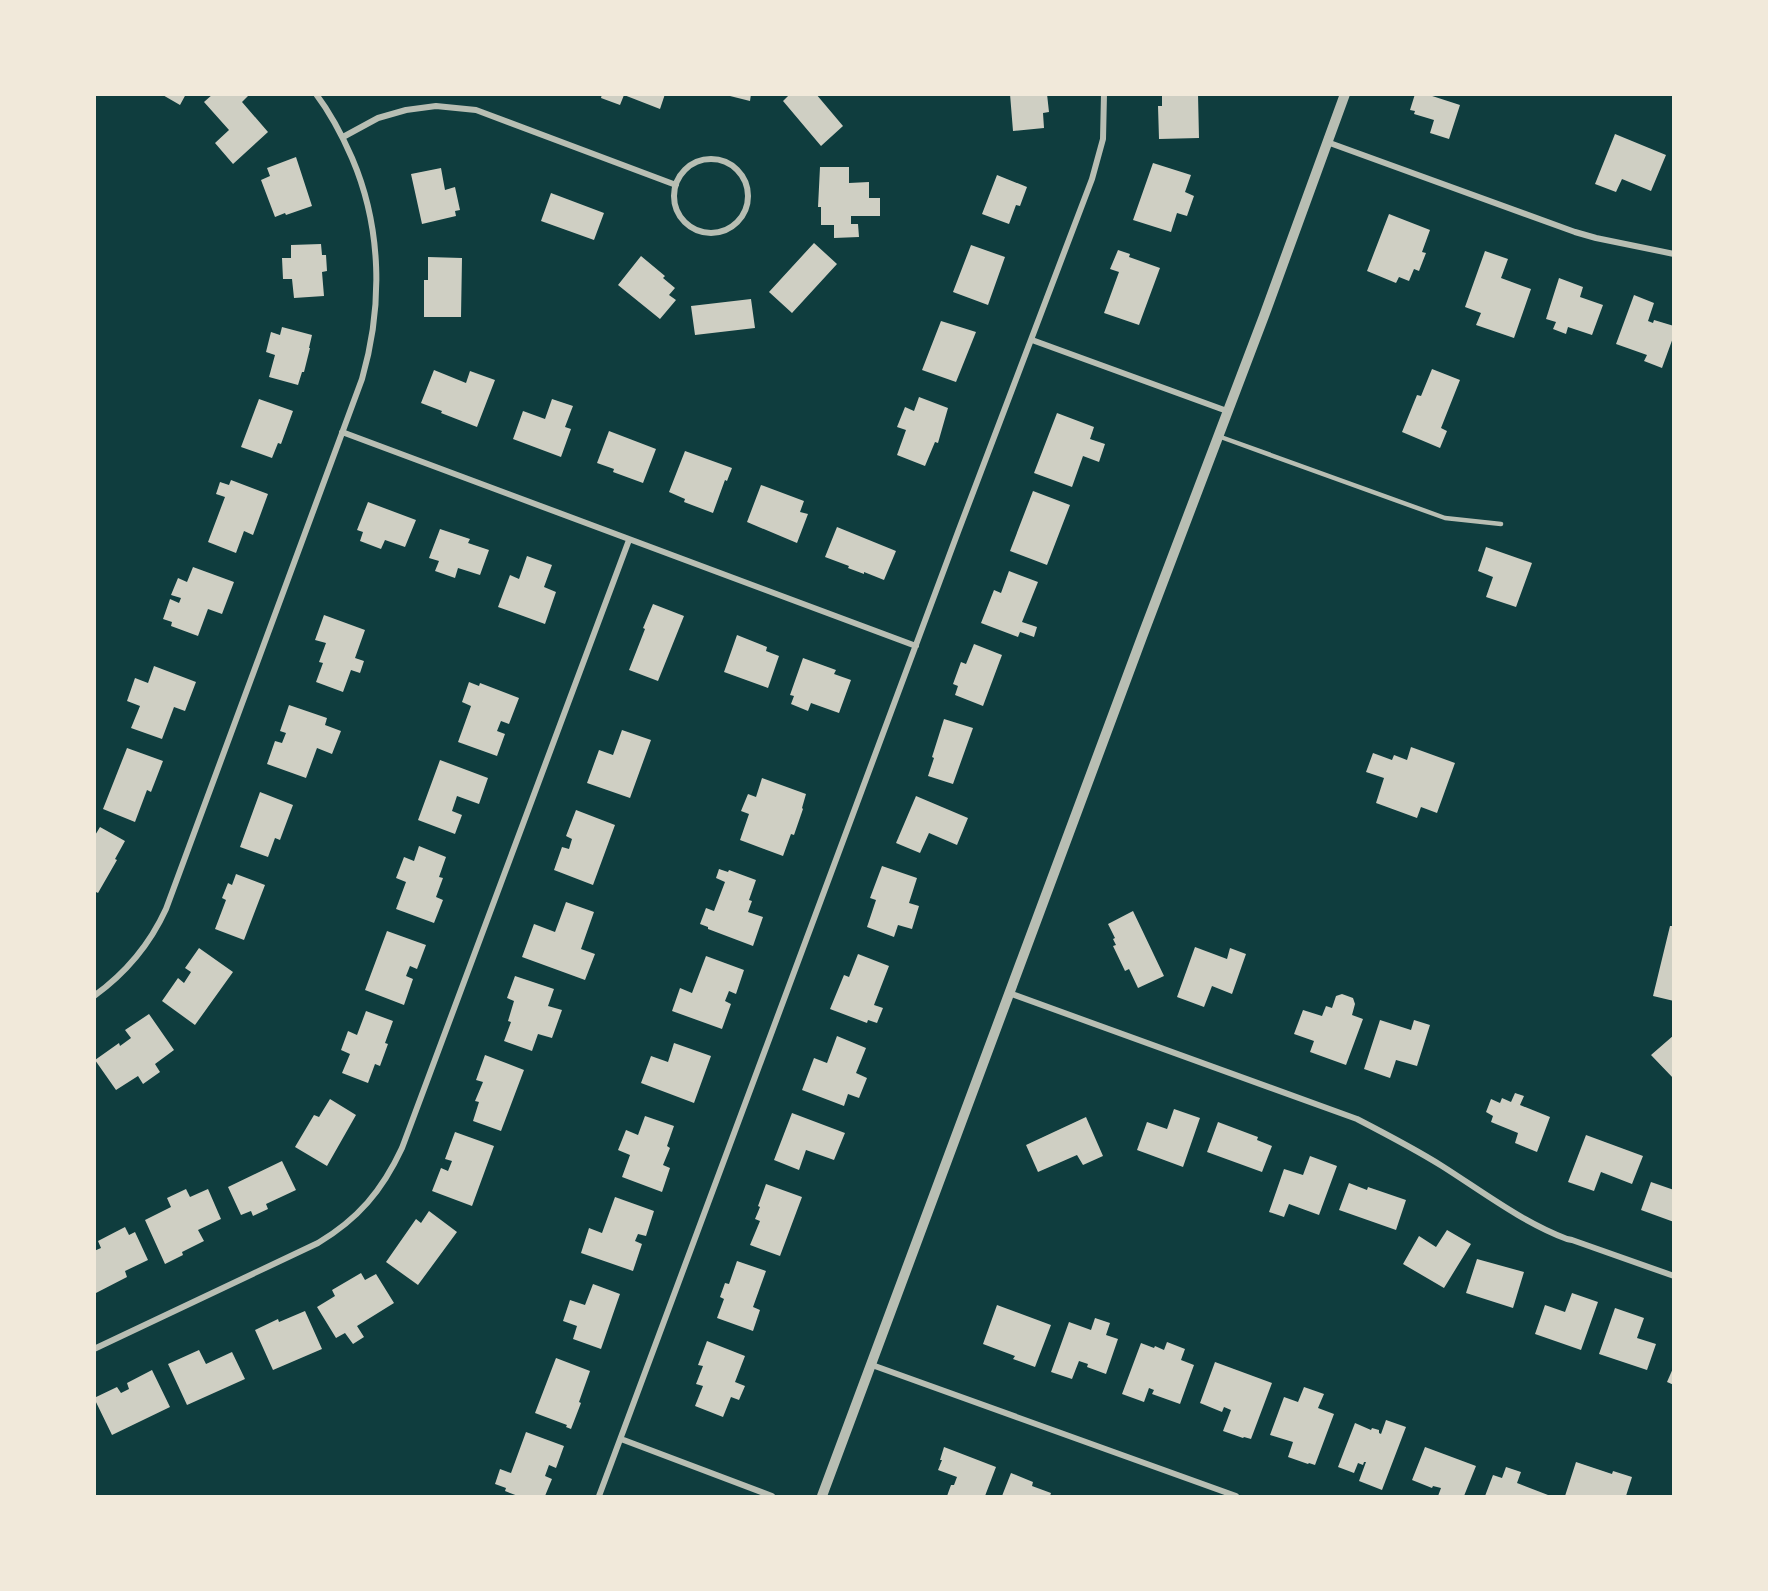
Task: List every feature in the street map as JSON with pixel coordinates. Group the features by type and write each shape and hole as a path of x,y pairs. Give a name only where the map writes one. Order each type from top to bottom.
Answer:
{"street":[{"path":"94,996 133,962 152,936 166,909 362,379 370,350 377,291 376,261 369,212 359,173 343,137 316,94"},
{"path":"599,1497 1095,170 1103,139 1104,94"},
{"path":"822,1497 1345,94"},
{"path":"343,137 378,118 406,110 436,106 476,110 676,185"},
{"path":"1327,142 1575,232 1674,254"},
{"path":"710,160 726,162 735,168 745,181 748,192 746,209 730,228 718,232 699,231 680,215 675,203 676,185 685,171 694,164 710,160"},
{"path":"1032,340 1227,411"},
{"path":"342,432 916,646"},
{"path":"94,1348 318,1243 350,1221 383,1183 402,1148 629,540"},
{"path":"1009,993 1357,1119 1430,1159 1531,1223 1567,1239 1674,1276"},
{"path":"872,1365 1236,1497"},
{"path":"621,1440 772,1497"}],"lane":[{"path":"1218,436 1445,518 1501,524"}],"building":[{"path":"161,94 186,94 180,105"},
{"path":"213,94 250,94 242,102 268,132 233,164 215,143 229,130 204,102"},
{"path":"602,94 665,94 660,109 624,95 620,105 601,98"},
{"path":"722,94 751,94 750,101"},
{"path":"790,94 816,94 843,126 821,146 783,101"},
{"path":"1010,94 1047,94 1049,112 1043,113 1044,128 1013,131"},
{"path":"1162,94 1198,94 1199,138 1159,139 1158,106 1162,106"},
{"path":"1415,94 1426,94 1460,105 1449,139 1430,133 1434,120 1414,114 1415,111 1410,110"},
{"path":"1615,134 1666,155 1651,191 1622,179 1616,192 1595,184"},
{"path":"296,157 312,206 275,217 261,180 270,176 267,168"},
{"path":"1153,163 1191,175 1185,192 1194,196 1187,216 1177,213 1171,232 1133,220"},
{"path":"820,167 849,167 849,183 869,182 869,198 880,198 880,216 851,216 851,224 858,224 859,237 834,238 834,225 821,225 821,207 818,207"},
{"path":"441,168 445,190 455,187 460,210 455,211 456,216 422,224 411,174"},
{"path":"997,175 1027,187 1020,206 1016,205 1009,224 982,214"},
{"path":"551,193 604,213 594,240 541,221"},
{"path":"1389,214 1430,230 1422,252 1426,253 1419,271 1414,269 1409,281 1399,277 1396,283 1367,271"},
{"path":"814,243 837,264 792,313 769,292"},
{"path":"321,244 322,255 326,255 327,271 322,272 324,296 294,298 292,279 283,279 282,258 291,258 291,245"},
{"path":"971,245 1005,257 988,305 953,292"},
{"path":"1118,250 1130,254 1129,257 1160,268 1139,325 1104,313 1119,272 1110,269"},
{"path":"1485,251 1508,259 1501,278 1531,289 1514,338 1476,325 1481,313 1465,307"},
{"path":"641,256 665,276 663,278 675,288 669,295 676,300 660,319 618,285"},
{"path":"428,257 462,258 461,317 424,317 424,280 428,280"},
{"path":"1559,278 1583,287 1580,297 1603,305 1592,335 1568,327 1566,334 1553,329 1556,322 1546,319"},
{"path":"1634,295 1654,303 1648,321 1653,323 1654,320 1674,326 1674,335 1662,368 1644,361 1647,355 1616,344"},
{"path":"751,299 755,328 695,335 691,306"},
{"path":"941,321 976,332 956,382 922,370"},
{"path":"282,327 312,335 304,372 302,372 298,385 269,377 275,355 266,352 271,332 280,335"},
{"path":"1432,369 1460,380 1441,428 1447,431 1440,448 1402,432 1417,395 1421,396"},
{"path":"434,370 466,383 470,371 495,380 477,427 421,403"},
{"path":"919,397 948,408 938,443 935,442 925,466 897,455 906,430 897,427 905,407 914,411"},
{"path":"259,399 293,411 281,444 278,443 272,458 241,447"},
{"path":"552,399 573,406 565,427 571,429 561,457 513,439 523,411 545,419"},
{"path":"1057,413 1094,427 1090,439 1105,444 1099,462 1083,456 1072,487 1034,473"},
{"path":"609,431 656,449 643,483 613,472 614,469 597,463"},
{"path":"685,451 732,468 713,513 684,502 685,499 669,492"},
{"path":"231,480 268,494 253,535 244,531 236,553 208,542 225,497 216,494 220,482 229,485"},
{"path":"761,485 804,501 800,512 808,514 797,543 747,522"},
{"path":"1033,491 1070,505 1047,565 1010,551"},
{"path":"368,502 416,520 405,547 385,540 381,549 360,541 363,532 357,530"},
{"path":"837,527 896,551 884,580 848,568 849,566 825,557"},
{"path":"440,529 470,539 468,543 489,550 480,575 458,568 455,578 435,571 439,561 429,558"},
{"path":"1486,547 1532,563 1516,607 1486,597 1493,577 1478,571"},
{"path":"527,556 552,565 544,587 556,592 545,624 498,607 510,575 519,579"},
{"path":"193,567 234,582 222,614 208,609 198,636 171,626 172,622 163,619 170,599 179,603 181,598 171,595 178,578 187,582"},
{"path":"1009,571 1038,582 1022,622 1037,627 1034,637 1020,632 1018,637 981,623 994,590 1001,593"},
{"path":"653,604 684,616 658,681 629,670"},
{"path":"324,615 365,630 355,658 364,661 360,673 351,670 343,692 316,682 323,663 319,662 326,643 315,640"},
{"path":"737,635 767,647 766,651 779,656 768,688 724,672"},
{"path":"974,644 1002,655 983,706 955,695 958,686 953,684 961,662 966,664"},
{"path":"803,658 836,670 834,674 851,680 839,713 811,703 808,711 791,704 794,696 790,695"},
{"path":"154,666 196,682 185,711 174,707 162,739 131,728 140,706 127,701 135,678 148,683"},
{"path":"469,682 479,686 480,683 519,698 509,724 501,721 497,731 505,734 497,756 458,742 471,706 462,702"},
{"path":"289,705 327,718 325,725 341,731 332,754 317,748 306,778 267,764 275,741 282,743 286,733 280,731"},
{"path":"944,719 973,728 953,784 928,776"},
{"path":"622,730 651,740 630,798 587,783 599,750 613,755"},
{"path":"1411,747 1455,763 1437,813 1421,807 1417,818 1376,803 1384,778 1366,772 1373,753 1392,760 1394,755 1407,760"},
{"path":"127,748 163,761 151,792 147,790 135,822 103,809"},
{"path":"440,760 488,778 479,804 457,796 452,811 462,815 455,834 418,820"},
{"path":"762,778 806,794 794,835 791,834 783,856 740,840 749,814 741,811 748,794 756,797"},
{"path":"260,792 293,805 280,840 275,838 268,857 240,847"},
{"path":"916,796 968,818 957,845 929,833 920,853 896,843"},
{"path":"576,810 615,825 593,885 554,870 562,847 569,849 572,839 566,836"},
{"path":"100,827 125,841 98,893 94,891 94,837"},
{"path":"419,846 446,857 439,877 443,878 436,897 443,900 434,923 396,909 406,882 396,878 404,857 414,861"},
{"path":"882,866 917,878 909,903 919,906 912,929 898,925 894,937 867,927 876,900 870,898"},
{"path":"719,869 728,872 729,870 756,880 749,900 752,901 748,912 763,917 753,946 700,924 706,908 714,911 725,882 716,878"},
{"path":"236,874 265,885 244,940 215,929 226,900 222,898 228,883 232,885"},
{"path":"566,902 594,912 581,949 595,954 585,980 522,957 534,924 555,932"},
{"path":"1133,911 1164,976 1138,988 1129,969 1125,971 1113,946 1116,945 1113,939 1115,938 1108,924"},
{"path":"1670,926 1674,926 1674,1001 1653,996"},
{"path":"387,931 426,945 417,969 410,966 406,976 413,979 404,1005 365,990"},
{"path":"1195,947 1227,959 1230,948 1246,954 1232,994 1212,986 1204,1007 1177,997"},
{"path":"199,948 233,972 195,1025 162,1001 178,978 184,983 191,972 185,968"},
{"path":"858,954 889,966 874,1005 883,1008 877,1023 868,1020 867,1023 830,1009 844,975 849,977"},
{"path":"706,956 744,970 736,994 729,991 725,1001 731,1004 722,1029 672,1011 680,988 692,993"},
{"path":"515,976 554,989 548,1006 562,1010 552,1038 538,1034 532,1051 504,1041 511,1022 508,1021 514,1001 507,998"},
{"path":"1342,994 1353,998 1355,1004 1352,1015 1363,1019 1346,1065 1310,1052 1314,1041 1294,1034 1303,1010 1322,1016 1326,1006 1332,1008 1336,996"},
{"path":"366,1011 393,1021 380,1066 375,1064 368,1083 342,1073 350,1054 341,1050 348,1031 357,1035"},
{"path":"149,1014 174,1050 155,1064 160,1072 143,1084 138,1076 116,1090 95,1060 119,1043 120,1046 131,1038 125,1030"},
{"path":"1380,1020 1411,1030 1414,1020 1430,1025 1417,1066 1396,1060 1390,1078 1364,1069"},
{"path":"1674,1035 1674,1079 1651,1055"},
{"path":"837,1036 866,1048 856,1073 867,1078 859,1098 848,1094 844,1106 802,1090 814,1058 827,1063"},
{"path":"674,1043 711,1056 694,1103 641,1083 651,1056 668,1062"},
{"path":"485,1055 524,1070 501,1131 473,1121 479,1102 475,1101 483,1082 476,1080"},
{"path":"1515,1093 1524,1096 1520,1105 1550,1117 1537,1152 1515,1143 1518,1133 1491,1122 1493,1116 1486,1112 1491,1099 1500,1103 1502,1098 1511,1102"},
{"path":"330,1099 356,1115 327,1166 295,1147 314,1115 319,1117"},
{"path":"1174,1109 1200,1118 1183,1167 1137,1150 1147,1122 1167,1129"},
{"path":"792,1113 845,1133 834,1160 806,1150 799,1170 774,1160"},
{"path":"645,1116 674,1126 667,1146 670,1148 663,1165 670,1168 662,1192 622,1177 630,1155 618,1150 626,1130 638,1135"},
{"path":"1086,1117 1103,1156 1083,1165 1077,1155 1038,1172 1026,1145"},
{"path":"1218,1122 1258,1137 1257,1140 1272,1146 1262,1172 1207,1152"},
{"path":"455,1132 494,1146 472,1206 432,1191 441,1168 448,1171 452,1161 445,1159"},
{"path":"1586,1135 1643,1156 1632,1184 1601,1172 1594,1191 1568,1182"},
{"path":"1310,1156 1337,1166 1319,1215 1289,1204 1284,1217 1269,1212 1284,1169 1303,1175"},
{"path":"282,1161 296,1190 266,1204 268,1209 253,1216 251,1211 241,1215 228,1187"},
{"path":"1651,1182 1674,1190 1674,1222 1641,1210"},
{"path":"1349,1183 1406,1200 1396,1230 1339,1210"},
{"path":"766,1184 802,1197 780,1256 750,1245 760,1221 755,1219"},
{"path":"186,1189 190,1197 208,1189 221,1219 198,1230 204,1241 165,1264 145,1220 171,1207 167,1198"},
{"path":"615,1197 654,1211 646,1236 638,1234 635,1241 642,1244 633,1271 581,1253 589,1228 602,1233"},
{"path":"429,1211 457,1232 418,1285 386,1262 416,1219 421,1223"},
{"path":"125,1227 129,1235 135,1232 148,1260 125,1271 127,1277 94,1294 94,1251 101,1248 98,1241"},
{"path":"1447,1230 1471,1244 1444,1288 1403,1264 1419,1236 1436,1247"},
{"path":"1477,1259 1524,1272 1513,1308 1466,1293"},
{"path":"737,1261 766,1271 753,1307 760,1310 753,1331 717,1318 724,1299 720,1297 725,1283 729,1284"},
{"path":"361,1273 365,1280 376,1274 394,1303 357,1326 364,1337 353,1344 345,1333 336,1338 317,1307 335,1296 332,1290"},
{"path":"593,1284 620,1294 601,1349 573,1339 577,1326 563,1321 570,1300 585,1305"},
{"path":"1572,1293 1598,1302 1581,1350 1535,1334 1545,1305 1565,1312"},
{"path":"997,1305 1051,1325 1035,1367 1013,1359 1015,1356 983,1344"},
{"path":"1615,1308 1644,1318 1637,1338 1656,1344 1647,1370 1599,1354"},
{"path":"305,1311 322,1349 273,1370 255,1330 278,1319 279,1322"},
{"path":"1095,1318 1110,1323 1106,1335 1118,1339 1106,1374 1087,1367 1088,1364 1079,1361 1072,1379 1051,1372 1069,1322 1091,1330"},
{"path":"707,1341 745,1356 735,1382 745,1386 739,1400 731,1397 723,1417 695,1406 703,1386 696,1384 703,1366 698,1365"},
{"path":"1167,1342 1185,1349 1181,1360 1194,1365 1180,1404 1152,1394 1154,1390 1149,1388 1144,1402 1122,1394 1141,1343 1164,1350"},
{"path":"199,1350 206,1364 232,1352 245,1379 187,1405 168,1364"},
{"path":"556,1358 590,1371 571,1429 566,1427 567,1425 535,1413"},
{"path":"1215,1362 1272,1383 1251,1439 1223,1431 1231,1410 1224,1407 1222,1412 1200,1403"},
{"path":"1674,1366 1674,1385 1667,1382"},
{"path":"152,1370 170,1407 112,1435 94,1398 117,1387 121,1393 129,1389 127,1383"},
{"path":"1304,1387 1324,1394 1318,1408 1334,1414 1315,1465 1288,1457 1293,1442 1270,1435 1284,1397 1298,1402"},
{"path":"1386,1420 1406,1427 1382,1490 1359,1481 1366,1462 1363,1465 1358,1463 1354,1473 1338,1467 1355,1423 1371,1430 1372,1428 1379,1430 1381,1434"},
{"path":"526,1432 564,1446 556,1468 549,1465 545,1476 552,1479 545,1496 518,1496 495,1484 500,1469 511,1473"},
{"path":"944,1447 996,1467 985,1496 947,1496 957,1477 938,1470"},
{"path":"1425,1447 1476,1466 1464,1496 1438,1496 1441,1488 1433,1486 1432,1488 1412,1480"},
{"path":"1576,1462 1612,1474 1613,1471 1632,1477 1626,1496 1565,1496"},
{"path":"1506,1467 1521,1472 1517,1483 1548,1495 1485,1496 1493,1475 1502,1478"},
{"path":"1011,1473 1033,1482 1032,1486 1051,1493 1050,1496 1002,1496"}]}
